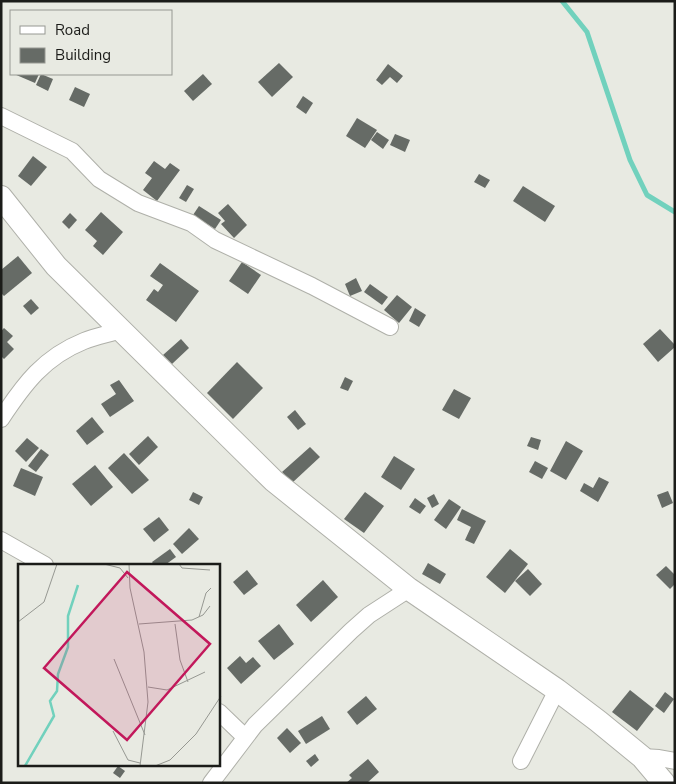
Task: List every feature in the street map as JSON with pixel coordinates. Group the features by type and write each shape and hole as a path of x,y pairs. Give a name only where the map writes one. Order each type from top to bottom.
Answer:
{"street":[{"path":"1,116 72,151 99,179 138,203 191,223 215,240 312,286 390,327"},
{"path":"1,197 56,266 274,482 409,589 557,690 598,721 642,757 664,783"},
{"path":"1,419 17,395 37,371 52,358 86,340 122,330"},
{"path":"1,540 43,564"},
{"path":"211,783 255,725 369,615 409,589"},
{"path":"521,760 557,690"},
{"path":"220,713 245,737"},
{"path":"642,757 675,761"}],"building":[{"path":"279,63 293,77 272,97 258,82"},
{"path":"388,64 403,76 397,83 390,77 382,85 376,80"},
{"path":"203,74 212,84 193,101 184,91"},
{"path":"16,75 39,75 35,83"},
{"path":"41,75 53,79 48,91 36,85"},
{"path":"75,87 90,94 84,107 69,100"},
{"path":"303,96 313,103 306,114 296,107"},
{"path":"357,118 377,130 365,148 346,136"},
{"path":"377,132 389,140 383,149 371,140"},
{"path":"395,134 410,140 405,152 390,145"},
{"path":"33,156 47,167 31,186 18,176"},
{"path":"154,161 165,169 170,163 180,170 157,201 143,190 152,178 145,173"},
{"path":"479,174 490,180 485,188 474,182"},
{"path":"187,185 194,189 186,202 179,198"},
{"path":"523,186 555,206 545,222 513,201"},
{"path":"228,204 247,225 234,238 221,224 225,221 218,213"},
{"path":"199,206 221,220 215,229 193,215"},
{"path":"101,212 123,232 103,255 93,246 97,241 85,230"},
{"path":"70,213 77,220 69,229 62,222"},
{"path":"18,256 32,273 4,296 1,293 1,270"},
{"path":"242,262 261,275 248,294 229,281"},
{"path":"160,263 199,291 176,322 146,300 154,289 158,292 163,285 150,276"},
{"path":"356,278 362,291 350,296 345,284"},
{"path":"370,284 388,297 382,305 364,292"},
{"path":"397,295 412,307 399,323 384,310"},
{"path":"31,299 39,308 31,315 23,306"},
{"path":"415,308 426,315 419,327 409,321"},
{"path":"4,328 13,336 7,342 14,349 4,359 1,356 1,331"},
{"path":"660,329 675,347 658,362 643,344"},
{"path":"181,339 189,348 172,364 163,355"},
{"path":"237,362 263,388 233,419 207,393"},
{"path":"345,377 353,381 348,391 340,388"},
{"path":"119,380 134,401 110,417 101,404 116,394 110,385"},
{"path":"454,389 471,398 459,419 442,410"},
{"path":"295,410 306,424 298,430 287,417"},
{"path":"92,417 104,432 87,445 76,431"},
{"path":"148,436 158,447 139,465 129,454"},
{"path":"531,437 541,440 538,450 527,446"},
{"path":"27,438 39,448 26,462 15,451"},
{"path":"566,441 583,451 566,480 550,471"},
{"path":"310,447 320,457 292,483 282,472"},
{"path":"41,449 49,455 36,472 28,466"},
{"path":"124,453 149,480 132,494 108,468"},
{"path":"394,456 415,469 401,490 381,477"},
{"path":"535,461 548,468 542,479 529,472"},
{"path":"95,465 113,487 91,506 72,484"},
{"path":"21,468 43,477 35,496 13,486"},
{"path":"599,477 609,482 598,502 580,491 584,483 593,488"},
{"path":"668,491 673,503 662,508 657,495"},
{"path":"193,492 203,497 199,505 189,500"},
{"path":"365,492 384,506 364,533 344,519"},
{"path":"434,494 439,504 432,508 427,498"},
{"path":"415,498 426,506 420,514 409,507"},
{"path":"449,499 461,507 446,529 434,520"},
{"path":"462,509 486,521 474,544 465,540 471,527 457,520"},
{"path":"159,517 169,530 154,542 143,529"},
{"path":"189,528 199,539 182,554 173,544"},
{"path":"170,549 176,557 166,564 153,564 152,562"},
{"path":"510,549 528,564 505,593 486,577"},
{"path":"428,563 446,574 440,584 422,574"},
{"path":"666,566 675,575 675,584 670,589 656,575"},
{"path":"528,569 542,584 530,596 515,581"},
{"path":"247,570 258,584 244,595 233,582"},
{"path":"323,580 338,597 311,622 296,605"},
{"path":"279,624 294,644 274,660 258,641"},
{"path":"240,656 246,663 253,657 261,666 241,684 227,668"},
{"path":"630,690 654,709 637,731 612,712"},
{"path":"665,692 674,699 664,713 655,706"},
{"path":"366,696 377,709 357,725 347,712"},
{"path":"322,716 330,729 306,744 298,731"},
{"path":"287,728 301,743 290,753 277,738"},
{"path":"315,754 319,760 311,767 306,761"},
{"path":"368,759 379,772 367,783 346,783 352,778 349,775"},
{"path":"118,766 125,771 120,778 113,773"}],"waterway":[{"path":"562,1 587,32 630,160 647,195 675,212"}]}
